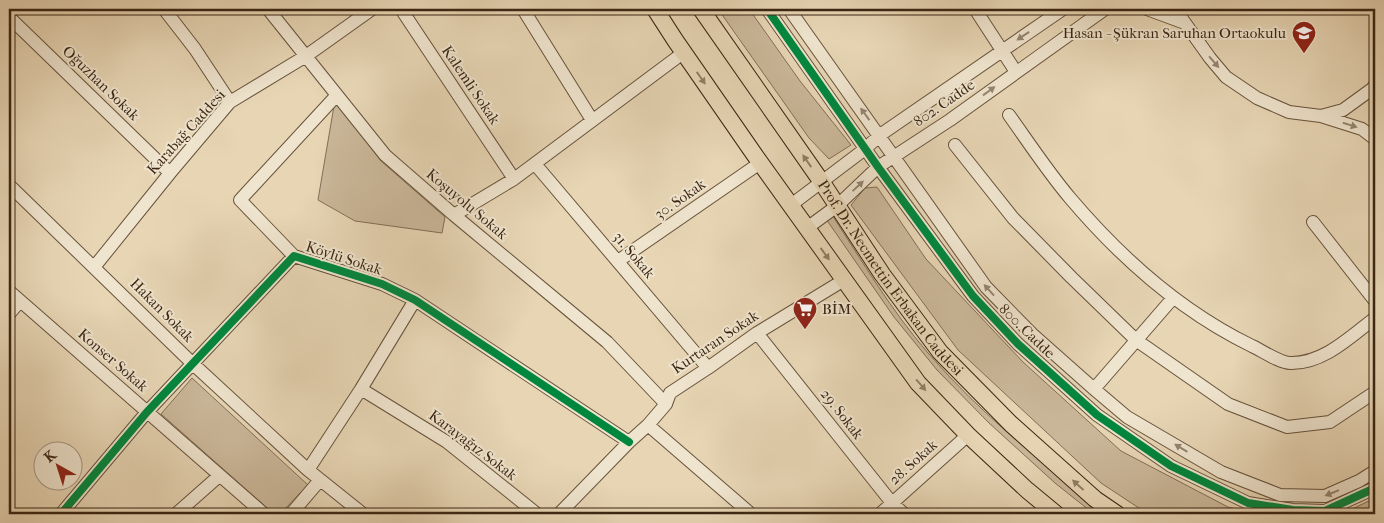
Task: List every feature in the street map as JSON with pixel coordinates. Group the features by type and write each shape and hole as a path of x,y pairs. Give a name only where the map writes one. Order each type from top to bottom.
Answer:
{"main road":[{"path":"655,9 760,163 918,383 968,435 1027,490 1056,514"},
{"name":"Prof. Dr. Necmettin Erbakan Caddesi","path":"701,9 821,181 882,274 940,352 1011,424 1095,499 1117,514"}],"street":[{"path":"164,9 195,49 230,102"},
{"name":"Koşuyolu Sokak","path":"268,9 385,155 607,342 666,404"},
{"name":"Karabağ Caddesi","path":"94,266 170,172 230,102 306,56 372,9"},
{"name":"Kalemli Sokak","path":"401,9 514,179"},
{"path":"523,9 592,120"},
{"name":"800. Cadde","path":"767,9 878,167 972,296 1018,344 1097,415 1171,466 1248,503 1294,510 1325,511 1375,488"},
{"name":"800. Cadde","path":"789,9 986,287 1032,334 1127,416 1221,472 1280,495 1325,496 1359,481 1375,471"},
{"path":"976,9 1016,72"},
{"name":"802. Cadde","path":"790,205 880,135 1002,49 1063,9"},
{"name":"802. Cadde","path":"807,228 837,206 878,167 1105,9"},
{"path":"1148,9 1185,23"},
{"path":"1175,9 1210,58 1226,76 1257,98 1289,112 1321,116 1362,129 1375,139"},
{"name":"Oğuzhan Sokak","path":"9,18 170,172"},
{"path":"454,215 514,179 683,52"},
{"path":"1321,116 1343,110 1375,85"},
{"path":"294,256 240,200 337,95"},
{"path":"1009,115 1041,161 1087,218 1122,253 1173,298 1238,339 1287,363 1303,362 1329,353 1375,318"},
{"path":"955,145 1013,218 1136,340 1228,404 1288,427 1330,422 1375,392"},
{"name":"30. Sokak","path":"618,261 760,163"},
{"name":"31. Sokak","path":"535,164 708,368"},
{"name":"Hakan Sokak","path":"9,185 192,363 308,470 363,514"},
{"path":"1314,222 1375,301"},
{"name":"Köylü Sokak","path":"61,514 147,412 294,256 382,284 414,300 629,442"},
{"name":"Kurtaran Sokak","path":"559,514 648,425 666,404 670,393 757,333 844,280"},
{"name":"Konser Sokak","path":"9,291 264,514"},
{"path":"1094,389 1173,298"},
{"path":"308,470 362,389 414,300"},
{"path":"9,314 20,301"},
{"name":"29. Sokak","path":"757,333 892,503 904,514"},
{"name":"Karayağız Sokak","path":"362,389 447,442 536,514"},
{"path":"648,425 751,514"},
{"name":"28. Sokak","path":"880,514 968,435"},
{"path":"176,514 219,476"},
{"path":"291,514 320,480"}],"shaded area":[{"path":"718,9 749,9 800,81 851,145 829,159 809,138"},
{"path":"335,100 381,161 445,217 442,233 355,221 318,200"},
{"path":"877,187 926,259 1023,362 1121,451 1228,507 1258,514 1148,514 1101,483 958,350 851,205 865,188"},
{"path":"832,215 877,285 914,337 948,375 1013,437 1105,514 1094,514 1055,483 989,423 937,370 894,317 826,219"},
{"path":"192,378 308,485 280,514 274,514 161,414"},
{"path":"1375,498 1375,514 1342,514"}],"cycle path":[{"path":"767,9 878,167 973,296 1018,344 1097,415 1171,466 1248,503 1293,510 1325,511 1375,488"},
{"path":"61,514 147,412 294,256 382,284 415,300 629,442"}],"place":[{"name":"Hasan - Şükran Saruhan Ortaokulu","path":"1304,54"},
{"name":"BİM","path":"805,330"}]}
